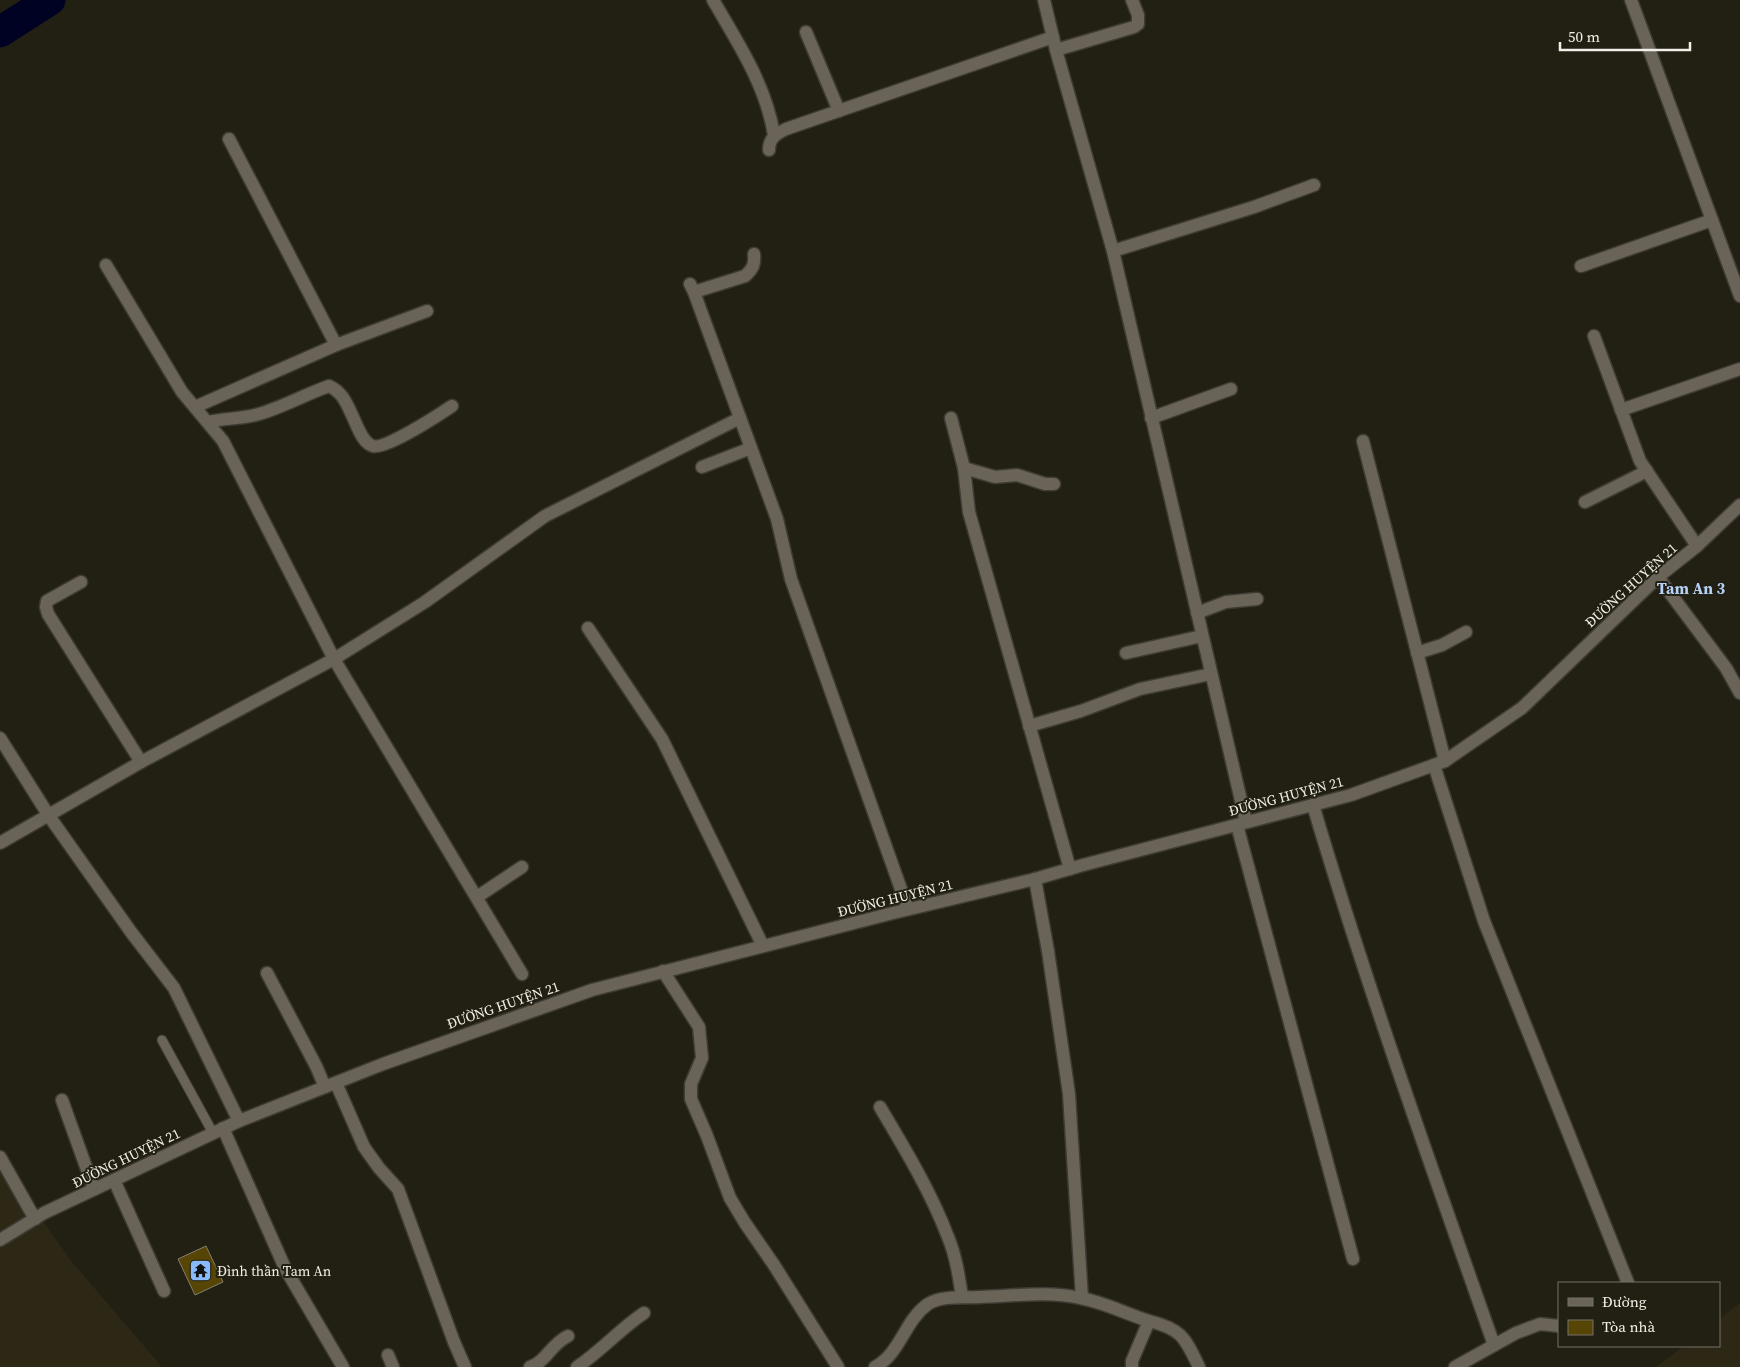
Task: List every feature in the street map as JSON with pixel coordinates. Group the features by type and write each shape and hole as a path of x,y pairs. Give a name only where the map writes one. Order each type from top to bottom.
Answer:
{"street":[{"path":"713,0 754,71 764,95 774,135"},
{"path":"1044,0 1056,50 1113,251 1211,674 1242,824 1353,1259"},
{"path":"1056,50 1134,28 1138,24 1138,15 1132,0"},
{"path":"1631,0 1740,296"},
{"path":"806,32 838,111"},
{"path":"769,150 769,144 774,135 786,129 1053,37"},
{"path":"229,139 336,345"},
{"path":"1113,251 1254,207 1314,184"},
{"path":"1581,266 1712,220"},
{"path":"754,254 754,263 751,271 745,276 692,288 777,519 791,579 908,910"},
{"path":"106,265 182,392 223,441 334,659 522,974"},
{"path":"195,407 336,345 427,311"},
{"path":"1594,336 1640,461 1697,546"},
{"path":"1621,410 1740,369"},
{"path":"208,422 220,419 247,418 262,414 329,386 338,390 363,437 371,446 376,447 385,445 412,431 452,406"},
{"path":"1151,418 1231,389"},
{"path":"0,844 141,762 334,659 425,602 545,516 740,418"},
{"path":"951,418 964,468 969,512 1070,870"},
{"path":"1363,441 1417,653 1440,763 1484,920 1628,1282"},
{"path":"702,467 751,448"},
{"path":"964,468 995,477 1018,475 1045,484 1054,484"},
{"path":"1585,502 1647,471"},
{"name":"ĐƯỜNG HUYỆN 21","path":"0,1240 35,1219 239,1121 382,1064 592,990 1035,879 1351,795 1440,763 1522,708 1658,577 1697,546 1740,505"},
{"path":"1658,577 1726,668 1740,693"},
{"path":"81,582 47,601 48,614 141,762"},
{"path":"1197,613 1226,602 1257,599"},
{"path":"588,628 662,739 763,946"},
{"path":"1417,653 1442,645 1466,632"},
{"path":"1126,653 1202,636"},
{"path":"1029,726 1081,712 1140,689 1211,674"},
{"path":"0,738 49,816 131,932 174,988 239,1121"},
{"path":"1313,805 1336,883 1407,1099 1494,1345"},
{"path":"477,897 522,868"},
{"path":"1035,879 1048,951 1069,1094 1082,1298"},
{"path":"664,972 699,1027 702,1058 691,1084 691,1099 730,1198 744,1223 774,1265 838,1367"},
{"path":"266,973 316,1066 330,1085 364,1148 398,1189 465,1367"},
{"path":"62,1100 94,1190"},
{"path":"880,1108 917,1171 949,1238 957,1267 962,1297"},
{"path":"218,1131 285,1268 343,1367"},
{"path":"0,1157 35,1219"},
{"path":"114,1180 164,1291"},
{"path":"875,1367 892,1354 919,1311 931,1302 962,1297 1028,1295 1064,1295 1082,1298 1172,1328 1186,1340 1199,1367"},
{"path":"577,1367 592,1357 627,1324 644,1312"},
{"path":"1132,1367 1132,1361 1149,1321"},
{"path":"1455,1367 1516,1333 1540,1324 1558,1326"},
{"path":"539,1366 554,1344 568,1336"},
{"path":"388,1355 393,1367"}],"lane":[{"path":"162,1040 218,1131"}],"shaded area":[{"path":"0,1160 72,1262 162,1367 0,1367"},
{"path":"1740,1303 1740,1367 1656,1367 1683,1347 1720,1347 1720,1318"}],"building":[{"name":"Đình thần Tam An","path":"206,1246 223,1282 195,1295 178,1259"}],"waterway":[{"path":"0,32 50,0"}],"place":[{"name":"Đình thần Tam An","path":"201,1271"}],"district":[{"name":"Tam An 3","path":"1691,588"}]}
